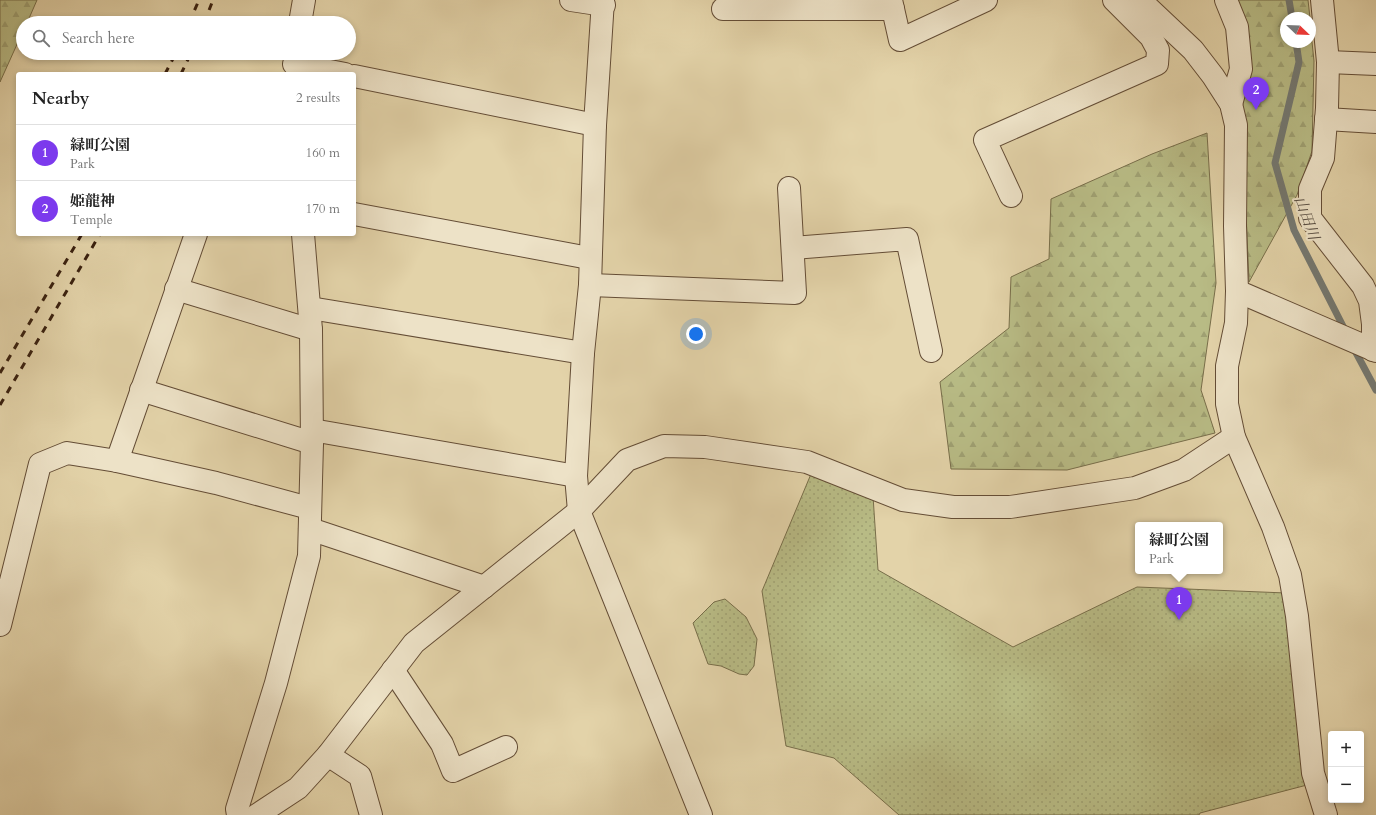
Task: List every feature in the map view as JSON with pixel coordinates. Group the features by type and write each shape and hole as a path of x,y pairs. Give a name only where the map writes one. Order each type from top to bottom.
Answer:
{"street":[{"path":"301,16 304,0"},
{"path":"571,0 604,2 595,125 589,258 590,285 583,353 576,476 579,511 701,815"},
{"path":"723,9 892,5 900,40 986,0"},
{"path":"1011,196 985,140 1157,64 1158,50 1151,37 1114,0"},
{"path":"1140,0 1193,50 1213,76 1231,104 1236,125 1236,323 1226,386 1227,404 1234,436 1273,527 1290,575 1297,616 1313,773 1326,815"},
{"path":"1226,0 1237,27 1241,69 1231,104"},
{"path":"1237,291 1375,350 1373,300 1310,218 1310,189 1323,158 1326,119 1328,62 1322,0"},
{"path":"1328,62 1376,64"},
{"path":"295,64 335,72"},
{"path":"356,76 595,125"},
{"path":"1326,119 1376,122"},
{"path":"590,285 795,293 789,188"},
{"path":"356,214 589,258"},
{"path":"117,461 195,236"},
{"path":"238,815 237,809 276,683 307,564 312,437 311,330 303,236"},
{"path":"793,248 907,240 931,351"},
{"path":"176,289 311,330"},
{"path":"310,308 583,353"},
{"path":"141,390 312,437 576,476"},
{"path":"258,815 298,788 328,755 414,643 579,511 627,460 664,446 705,446 807,462 903,500 953,507 1010,507 1135,488 1184,470 1234,436"},
{"path":"0,625 40,464 67,453 117,461 216,483 310,518 484,587"},
{"path":"393,670 442,744 453,771 506,747"},
{"path":"328,755 360,776 371,815"}],"green space":[{"path":"0,0 37,0 30,16 16,16 16,47 0,82"},
{"path":"1237,0 1308,0 1309,12 1280,12 1280,48 1313,48 1314,61 1312,151 1297,195 1249,282"},
{"path":"1207,133 1216,283 1201,390 1215,433 1067,470 951,469 940,382 1009,328 1011,277 1049,259 1051,199 1152,154"},
{"path":"811,474 873,496 878,570 1013,647 1137,587 1286,593 1307,785 1200,813 1199,815 899,815 834,758 786,746 762,591"},
{"path":"725,599 746,617 757,639 754,666 747,675 739,674 721,666 708,664 693,623 714,602"}],"waterway":[{"name":"山田川","path":"1289,0 1291,12"},
{"name":"山田川","path":"1297,48 1299,62 1275,163 1294,230 1346,332"},
{"name":"山田川","path":"1353,347 1376,390"}],"railway":[{"path":"192,16 199,0"},
{"path":"207,16 213,0"},
{"path":"166,72 172,60"},
{"path":"182,72 188,60"},
{"path":"0,373 81,236"},
{"path":"0,405 99,236"}],"place":[{"name":"姫龍神","path":"1256,110"},
{"name":"緑町公園","path":"1179,620"}]}
